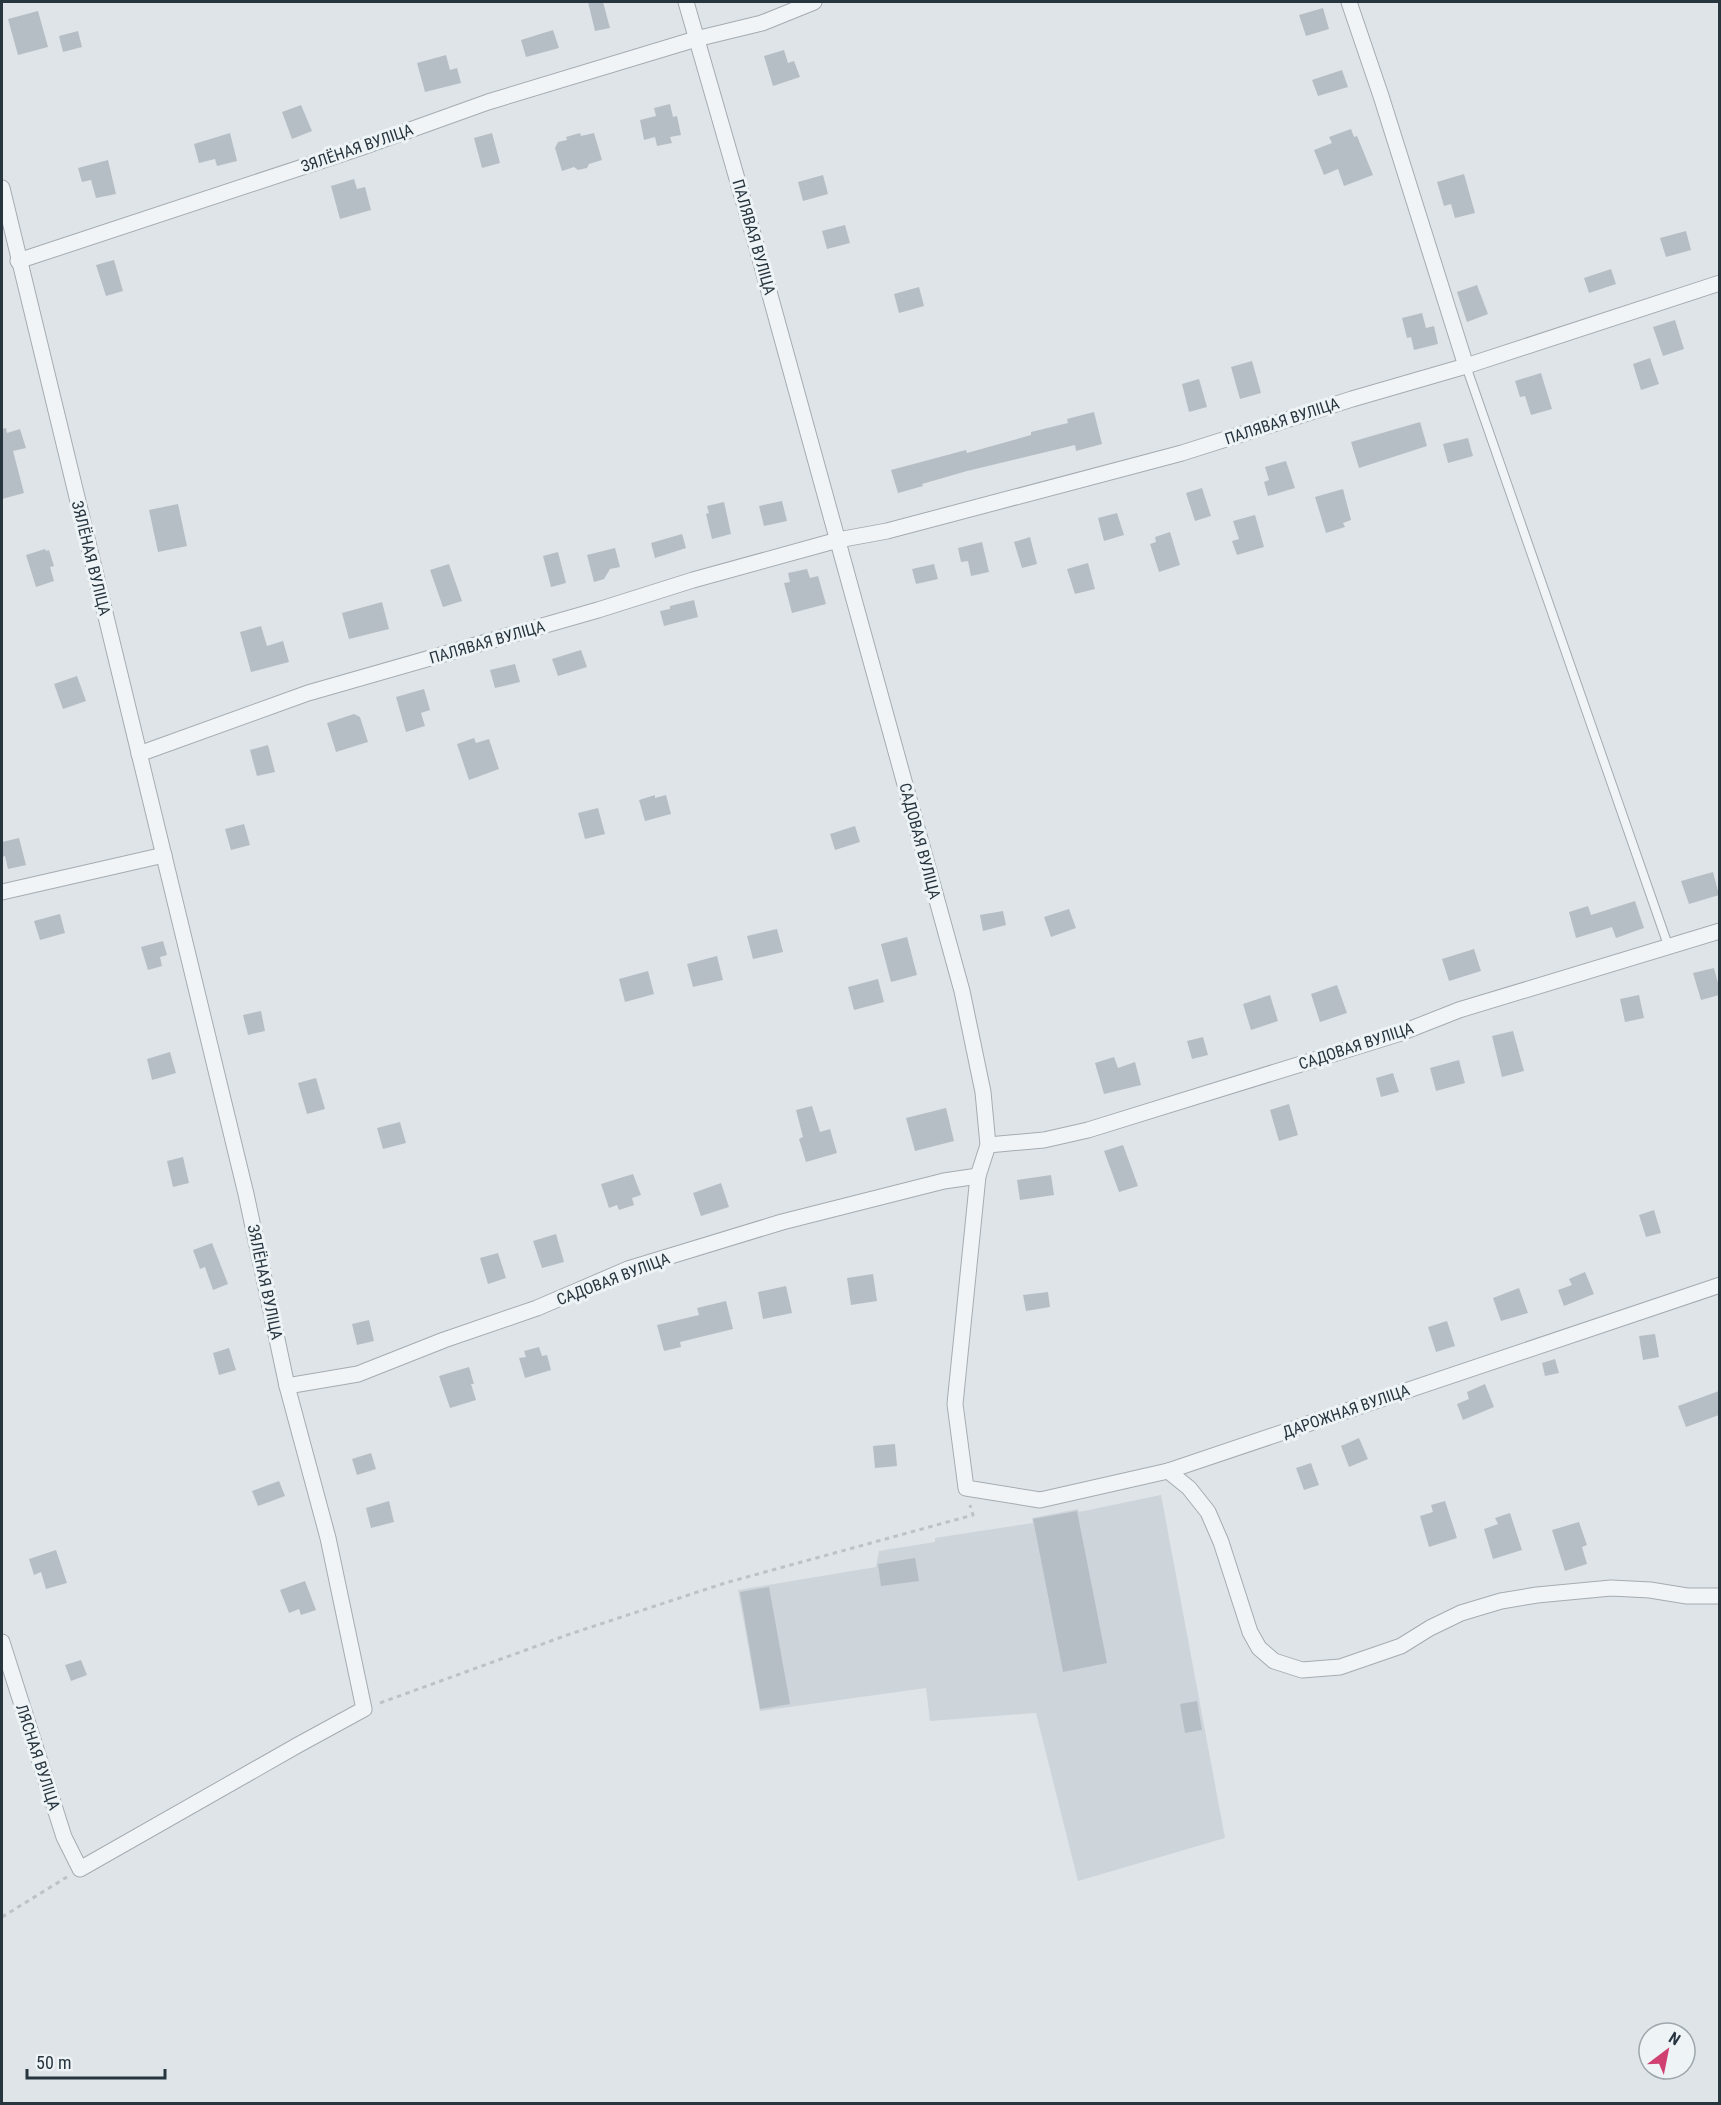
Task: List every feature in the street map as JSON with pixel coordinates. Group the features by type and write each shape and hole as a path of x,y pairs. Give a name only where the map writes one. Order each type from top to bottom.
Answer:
{"street":[{"path":"686,2 696,39"},
{"name":"ЗЯЛЁНАЯ ВУЛІЦА","path":"18,261 357,149 488,102 696,39 762,23 814,2"},
{"path":"1349,2 1385,108 1466,366"},
{"name":"ПАЛЯВАЯ ВУЛІЦА","path":"696,39 758,248 838,540"},
{"name":"ЗЯЛЁНАЯ ВУЛІЦА","path":"2,188 246,1194 287,1386 328,1538 364,1709"},
{"name":"ПАЛЯВАЯ ВУЛІЦА","path":"139,754 308,693 838,540 887,531 1182,453 1352,399 1466,366 1719,283"},
{"name":"САДОВАЯ ВУЛІЦА","path":"838,540 962,991 983,1092 988,1145 978,1176 955,1404 966,1488"},
{"path":"2,892 164,855"},
{"name":"САДОВАЯ ВУЛІЦА","path":"988,1145 1044,1140 1088,1130 1398,1034 1459,1010 1719,931"},
{"name":"САДОВАЯ ВУЛІЦА","path":"287,1386 358,1374 444,1340 537,1308 628,1269 749,1232 932,1184 978,1176"},
{"name":"ДАРОЖНАЯ ВУЛІЦА","path":"966,1488 1040,1500 1168,1471 1719,1286"},
{"path":"1168,1471 1189,1488 1208,1512 1221,1542 1250,1632 1259,1648 1274,1661 1302,1670 1340,1667 1401,1647 1430,1628 1461,1613 1501,1601 1611,1588 1650,1590 1687,1596 1719,1596"},
{"name":"ЛЯСНАЯ ВУЛІЦА","path":"2,1642 64,1837 80,1869"},
{"path":"80,1869 298,1744 364,1709"}],"lane":[{"path":"1466,366 1669,948"}],"path":[{"path":"364,1709 570,1634 724,1583 973,1515 966,1488"},
{"path":"2,1917 80,1869"}],"shaded area":[{"path":"1161,1495 1225,1838 1078,1881 1036,1713 930,1721 926,1688 760,1711 738,1590 876,1567 879,1551 935,1542 935,1538 1033,1523 1032,1518 1078,1509 1079,1512"}],"building":[{"path":"588,2 603,2 610,28 595,31"},
{"path":"1323,8 1329,29 1306,36 1299,15"},
{"path":"38,11 48,47 18,55 8,19"},
{"path":"553,30 559,48 526,57 521,40"},
{"path":"78,31 82,47 63,52 59,36"},
{"path":"784,50 788,63 794,61 800,77 773,86 764,56"},
{"path":"446,55 450,70 457,68 461,83 425,92 417,63"},
{"path":"1342,70 1348,87 1318,96 1312,80"},
{"path":"670,104 673,117 677,116 681,135 670,137 672,143 657,146 655,137 644,140 640,120 656,116 654,108"},
{"path":"301,105 312,131 292,139 282,112"},
{"path":"1351,129 1354,137 1357,136 1373,175 1344,186 1338,169 1324,175 1314,150 1332,143 1329,137"},
{"path":"230,133 237,161 217,166 215,159 199,163 194,144"},
{"path":"492,133 500,163 482,168 474,138"},
{"path":"580,133 581,136 594,133 602,160 589,164 587,168 578,170 574,167 562,171 555,148 558,142 567,140 566,137"},
{"path":"108,160 116,194 96,198 91,180 82,182 78,168"},
{"path":"1464,174 1475,213 1455,218 1451,204 1444,206 1437,182"},
{"path":"823,175 828,194 803,201 798,182"},
{"path":"354,179 357,189 365,187 371,210 340,219 331,186"},
{"path":"845,225 850,243 827,249 822,231"},
{"path":"1686,231 1691,250 1666,257 1660,238"},
{"path":"114,260 123,291 106,296 96,265"},
{"path":"1611,269 1616,284 1589,293 1584,278"},
{"path":"1477,285 1488,314 1467,322 1457,292"},
{"path":"919,287 924,306 899,313 894,294"},
{"path":"1422,313 1426,328 1434,326 1438,344 1414,350 1411,337 1407,338 1402,318"},
{"path":"1675,320 1684,349 1663,356 1653,327"},
{"path":"1650,358 1659,384 1641,390 1633,364"},
{"path":"1252,361 1261,393 1240,399 1231,367"},
{"path":"1541,373 1552,409 1531,415 1525,396 1520,397 1515,381"},
{"path":"1199,379 1207,407 1189,412 1182,384"},
{"path":"1094,412 1102,444 1076,451 1075,445 967,471 898,493 891,470 966,450 967,453 1031,435 1031,432 1068,423 1067,419"},
{"path":"1420,422 1427,446 1359,468 1351,442"},
{"path":"6,428 7,433 20,429 26,448 13,451 24,493 2,499 2,429"},
{"path":"1468,438 1473,456 1448,463 1443,444"},
{"path":"1286,461 1295,488 1268,496 1264,482 1269,480 1265,467"},
{"path":"1202,488 1211,516 1195,521 1186,493"},
{"path":"1343,489 1351,520 1343,523 1345,527 1326,533 1315,497"},
{"path":"782,501 787,521 764,526 759,506"},
{"path":"724,502 731,534 712,539 706,514 709,513 707,506"},
{"path":"178,504 187,546 158,552 149,510"},
{"path":"1117,513 1124,535 1104,541 1098,518"},
{"path":"1255,515 1264,547 1237,555 1232,541 1239,539 1233,521"},
{"path":"1170,532 1180,565 1159,572 1150,544 1156,542 1155,537"},
{"path":"682,534 686,548 655,558 651,543"},
{"path":"1030,537 1037,564 1022,568 1014,542"},
{"path":"982,542 989,572 971,576 968,561 961,562 958,548"},
{"path":"615,548 620,567 610,569 604,579 594,582 587,555"},
{"path":"45,549 49,550 54,566 50,567 54,581 36,587 26,555"},
{"path":"558,552 566,583 551,587 543,556"},
{"path":"1088,563 1095,589 1075,594 1067,569"},
{"path":"449,564 462,601 443,607 430,570"},
{"path":"934,564 938,579 916,584 912,569"},
{"path":"807,569 810,578 818,576 826,604 792,613 784,583 790,582 788,573"},
{"path":"694,600 698,617 664,626 660,611"},
{"path":"382,602 389,629 349,639 342,613"},
{"path":"261,626 267,646 283,641 289,662 251,672 240,632"},
{"path":"581,650 587,667 558,676 552,659"},
{"path":"515,664 520,682 495,688 490,670"},
{"path":"77,676 86,701 63,709 54,684"},
{"path":"424,689 430,710 421,713 425,726 406,732 396,697"},
{"path":"354,714 360,717 368,742 336,752 327,723"},
{"path":"474,738 476,743 489,739 499,769 469,780 457,744"},
{"path":"268,745 275,772 257,776 250,750"},
{"path":"655,795 655,798 666,795 671,814 645,821 639,800"},
{"path":"598,808 605,834 585,839 578,813"},
{"path":"244,824 250,845 231,850 225,829"},
{"path":"855,826 860,842 835,850 830,834"},
{"path":"19,838 26,865 8,869 5,856 2,857 2,842"},
{"path":"1713,872 1719,895 1689,904 1681,881"},
{"path":"1635,901 1644,928 1616,938 1612,927 1576,938 1569,912 1588,906 1591,915"},
{"path":"1069,909 1076,928 1051,937 1044,917"},
{"path":"1003,911 1006,925 983,931 980,915"},
{"path":"60,914 65,933 40,940 34,921"},
{"path":"777,929 783,952 753,959 747,936"},
{"path":"907,937 917,975 891,982 881,944"},
{"path":"163,941 167,955 160,957 162,966 148,970 141,947"},
{"path":"1474,949 1481,971 1449,981 1442,959"},
{"path":"717,956 723,980 693,987 687,964"},
{"path":"1714,968 1719,995 1701,1000 1693,973"},
{"path":"648,971 654,994 625,1002 619,979"},
{"path":"878,979 884,1002 854,1010 848,987"},
{"path":"1337,985 1347,1013 1320,1022 1311,994"},
{"path":"1270,995 1278,1021 1251,1030 1243,1004"},
{"path":"1639,995 1644,1018 1625,1022 1620,999"},
{"path":"261,1011 265,1031 248,1035 243,1015"},
{"path":"1513,1031 1524,1071 1502,1077 1492,1036"},
{"path":"1203,1037 1208,1055 1192,1059 1187,1041"},
{"path":"170,1052 176,1073 152,1080 147,1059"},
{"path":"1114,1057 1118,1068 1135,1062 1141,1085 1104,1094 1095,1063"},
{"path":"1459,1060 1465,1083 1436,1091 1430,1068"},
{"path":"1393,1073 1399,1092 1381,1097 1376,1078"},
{"path":"316,1078 325,1109 307,1114 298,1083"},
{"path":"1289,1104 1298,1135 1279,1141 1270,1110"},
{"path":"812,1106 820,1132 830,1129 837,1153 806,1162 799,1139 803,1137 796,1110"},
{"path":"946,1108 954,1141 915,1151 906,1118"},
{"path":"400,1122 406,1143 383,1149 377,1128"},
{"path":"1123,1145 1138,1186 1119,1192 1104,1151"},
{"path":"183,1157 189,1183 173,1187 167,1161"},
{"path":"633,1174 641,1195 632,1198 634,1205 619,1210 617,1205 609,1208 601,1184"},
{"path":"1051,1175 1054,1195 1020,1200 1017,1180"},
{"path":"721,1183 729,1207 701,1216 693,1193"},
{"path":"1654,1210 1661,1233 1646,1237 1639,1215"},
{"path":"556,1234 564,1262 542,1268 533,1241"},
{"path":"212,1243 228,1284 213,1290 205,1267 200,1269 193,1250"},
{"path":"498,1253 506,1278 488,1284 480,1258"},
{"path":"1585,1272 1594,1294 1564,1306 1558,1290 1572,1285 1569,1279"},
{"path":"873,1274 877,1301 851,1305 847,1278"},
{"path":"786,1286 792,1313 763,1319 758,1292"},
{"path":"1519,1288 1528,1313 1501,1321 1493,1298"},
{"path":"1048,1292 1050,1307 1026,1311 1023,1295"},
{"path":"726,1301 733,1329 680,1342 681,1347 664,1351 657,1325 699,1315 697,1308"},
{"path":"369,1320 374,1341 357,1345 352,1324"},
{"path":"1447,1321 1455,1346 1436,1352 1428,1327"},
{"path":"1655,1334 1659,1357 1643,1360 1639,1336"},
{"path":"539,1347 542,1356 547,1355 551,1370 525,1378 519,1358 526,1357 524,1351"},
{"path":"229,1348 236,1370 219,1375 213,1353"},
{"path":"1555,1359 1559,1373 1545,1376 1542,1363"},
{"path":"469,1367 476,1400 450,1408 439,1376"},
{"path":"1485,1384 1494,1407 1463,1420 1457,1404 1469,1399 1467,1392"},
{"path":"1719,1391 1719,1415 1686,1427 1678,1406"},
{"path":"1359,1438 1368,1459 1349,1467 1341,1446"},
{"path":"895,1444 897,1466 875,1468 873,1446"},
{"path":"371,1453 376,1469 357,1475 352,1459"},
{"path":"1311,1463 1319,1485 1304,1490 1296,1468"},
{"path":"279,1481 285,1496 258,1506 252,1491"},
{"path":"389,1501 394,1522 371,1528 366,1508"},
{"path":"1445,1501 1457,1538 1429,1547 1420,1516 1433,1512 1431,1505"},
{"path":"1077,1511 1107,1663 1063,1672 1033,1519"},
{"path":"1510,1513 1522,1550 1493,1559 1484,1529 1498,1524 1495,1518"},
{"path":"1579,1522 1587,1545 1582,1547 1587,1564 1565,1571 1552,1530"},
{"path":"56,1550 67,1583 46,1589 41,1572 34,1575 29,1559"},
{"path":"915,1558 919,1581 881,1586 878,1564"},
{"path":"305,1581 316,1610 301,1615 299,1609 289,1613 280,1590"},
{"path":"769,1587 790,1704 760,1709 740,1592"},
{"path":"81,1660 87,1675 71,1681 65,1665"},
{"path":"1197,1701 1202,1730 1185,1733 1180,1704"}]}
